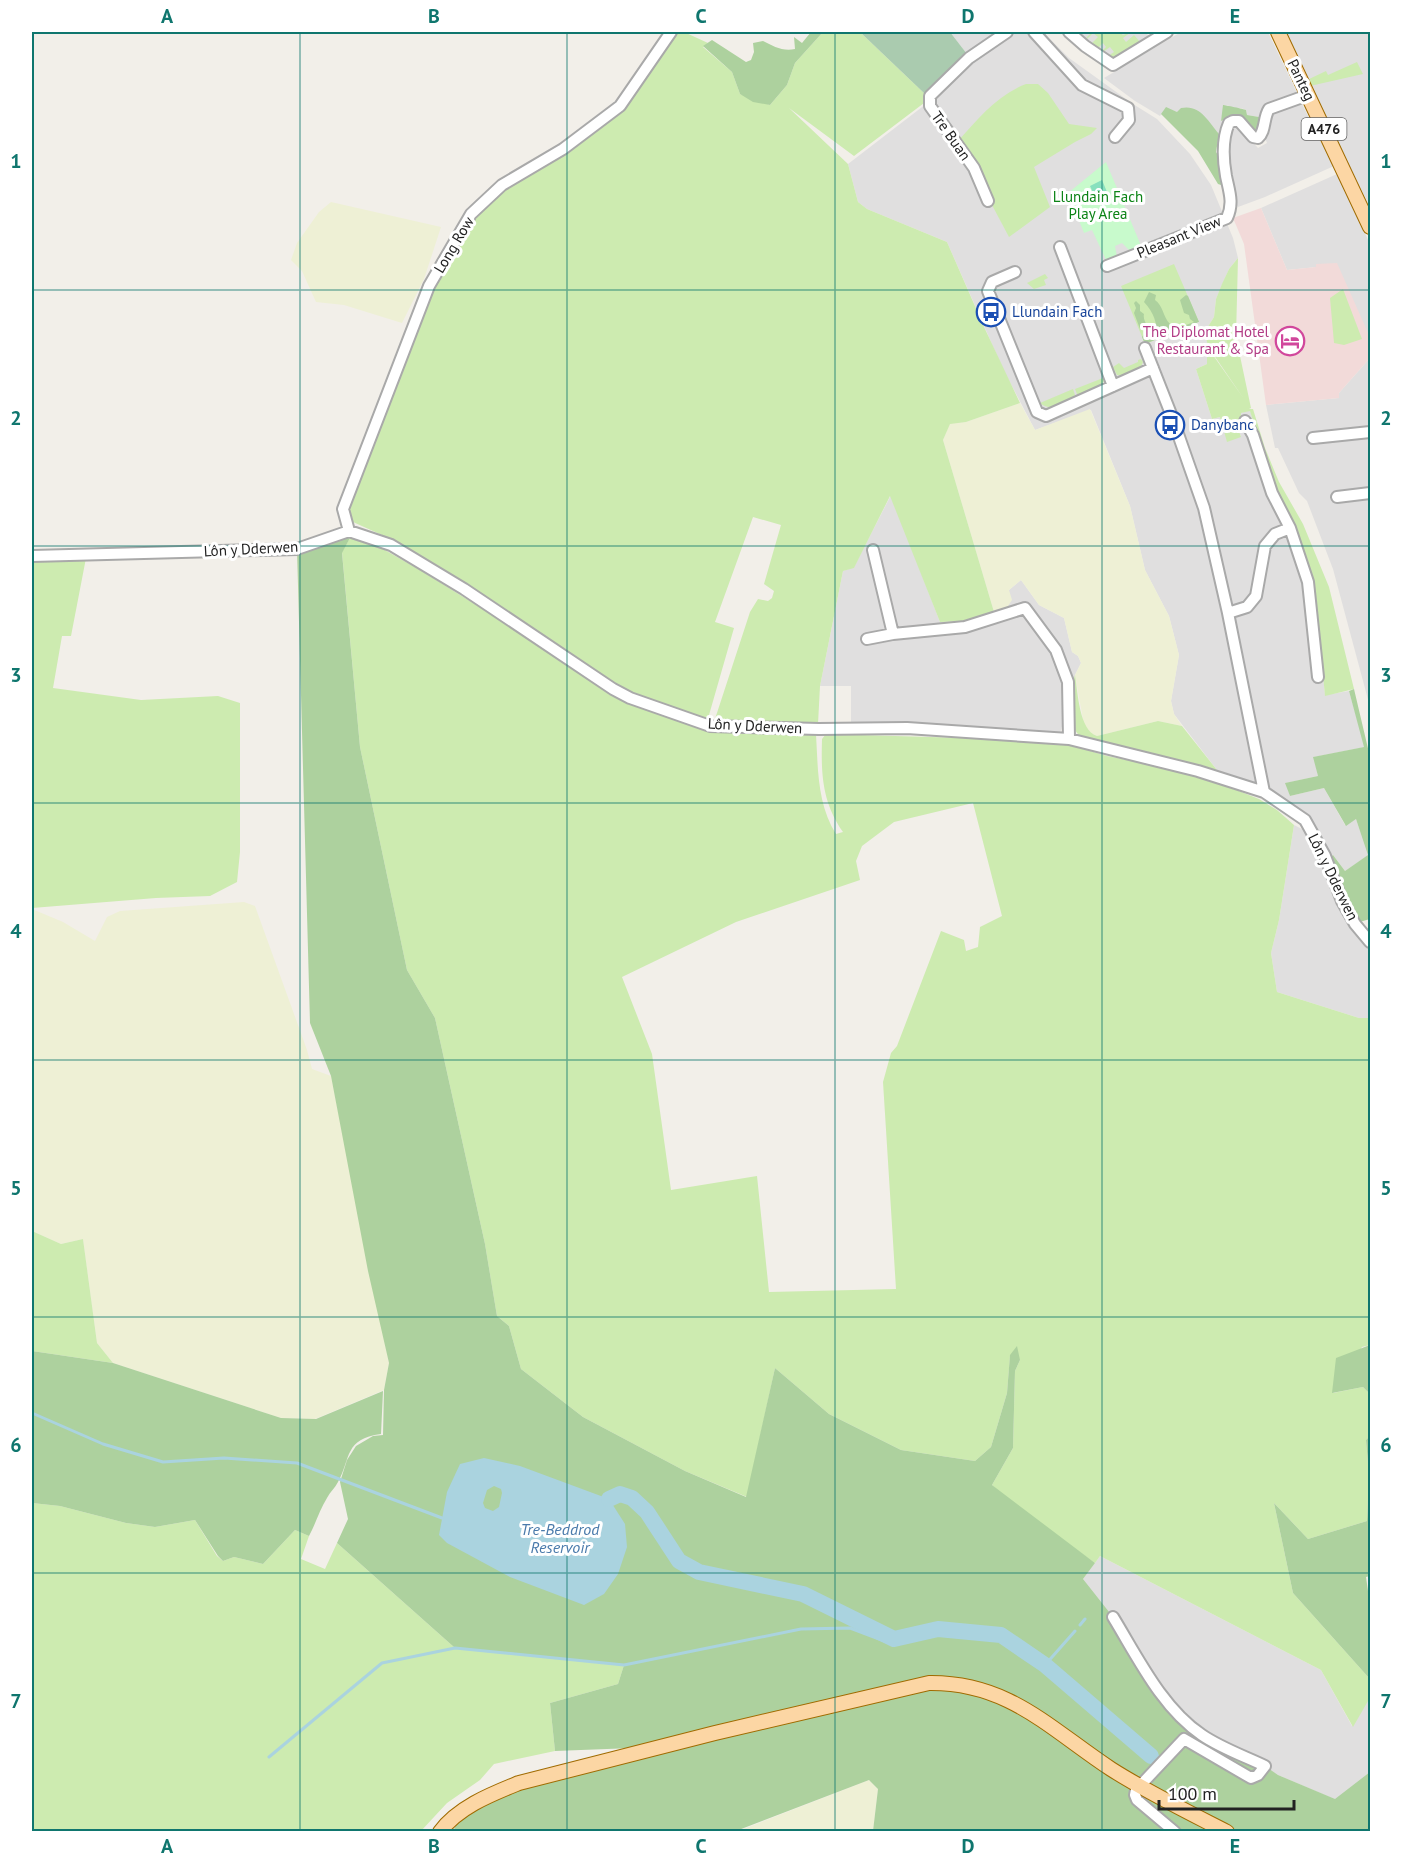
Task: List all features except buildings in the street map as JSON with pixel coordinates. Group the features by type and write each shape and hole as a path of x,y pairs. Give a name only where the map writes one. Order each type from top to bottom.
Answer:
{"main road":[{"name":"Panteg","path":"1278,32 1371,227"},
{"path":"440,1832 465,1809 491,1794 519,1783 715,1733 929,1683 953,1683 978,1688 1026,1708 1111,1769 1227,1832"}],"street":[{"name":"Long Row","path":"350,531 343,509 429,286 471,214 502,185 563,149 620,106 670,32"},
{"name":"Tre Buan","path":"988,201 974,168 930,106 930,96 969,58 1007,32"},
{"path":"1034,32 1082,85 1128,108 1130,120 1116,137"},
{"path":"1070,32 1085,46 1113,65 1160,34"},
{"name":"Pleasant View","path":"1107,266 1227,218 1232,201 1226,173 1224,140 1229,123 1239,121 1253,137 1258,138 1262,134 1269,110 1308,95"},
{"path":"1060,247 1113,386"},
{"path":"1015,272 992,282 988,291 1037,412 1041,416 1046,416 1154,368"},
{"path":"1145,348 1171,414 1181,456 1204,508 1264,792"},
{"path":"1245,421 1253,435 1272,493 1290,528 1308,582 1318,677"},
{"path":"1313,438 1371,432"},
{"path":"1337,497 1371,493"},
{"path":"1228,613 1247,607 1256,596 1265,546 1275,534 1290,528"},
{"name":"Lôn y Dderwen","path":"32,556 297,549 350,531 391,545 464,589 613,689 630,698 702,724 819,729 907,728 1069,739 1198,771 1264,792 1305,820 1325,856 1350,916 1371,942"},
{"path":"873,550 892,634"},
{"path":"867,639 892,634 965,627 1025,608 1056,650 1068,681 1069,739"},
{"path":"1113,1617 1153,1680 1184,1721 1202,1736 1265,1766 1258,1775 1251,1778 1184,1739 1136,1790 1135,1794 1137,1800 1175,1832"}],"shaded area":[{"path":"950,32 1002,32 967,54"},
{"path":"1011,32 1043,32 1069,58 1157,119 1190,154 1211,185 1233,238 1238,258 1229,269 1216,299 1214,317 1204,333 1209,348 1191,354 1192,357 1207,354 1207,364 1196,369 1212,419 1220,417 1241,437 1236,422 1239,421 1241,413 1250,410 1274,488 1295,525 1315,590 1325,695 1349,691 1365,747 1314,757 1318,776 1286,783 1290,796 1324,788 1345,825 1356,819 1369,855 1345,871 1333,855 1329,859 1307,816 1253,783 1217,770 1174,714 1171,701 1179,655 1169,616 1145,570 1130,506 1091,410 1035,430 1003,369 947,242 867,209 858,202 848,164 926,104 971,59"},
{"path":"1071,32 1145,32 1150,37 1113,60"},
{"path":"1181,32 1268,32 1298,95 1260,119 1247,115 1246,110 1234,109 1227,105 1223,110 1219,134 1211,125 1166,108 1160,116 1104,78"},
{"path":"1287,32 1370,32 1370,207 1307,80"},
{"path":"1302,104 1334,166 1238,207 1232,197 1228,173 1231,127 1237,125 1258,148 1267,143 1264,135 1269,115"},
{"path":"1337,174 1370,244 1369,335 1317,267 1287,270 1261,208"},
{"path":"1261,208 1287,270 1316,267 1316,264 1337,263 1370,335 1370,358 1339,393 1339,398 1266,405 1244,244 1233,218"},
{"path":"1199,322 1209,348 1191,354 1182,329"},
{"path":"1370,358 1370,707 1333,569 1307,501 1299,493 1278,448 1275,448 1266,405 1339,398 1339,393"},
{"path":"891,495 940,622 969,621 1006,609 1009,590 1021,580 1039,605 1064,618 1072,652 1078,656 1081,663 1075,675 1060,734 974,727 851,723 851,686 820,686 843,571 854,567"},
{"path":"1294,825 1302,829 1314,846 1340,911 1355,933 1370,947 1370,1018 1359,1018 1277,992 1271,953 1279,920"},
{"path":"1100,1556 1321,1670 1352,1726 1370,1697 1370,1831 1341,1802 1278,1775 1173,1712 1083,1579"}],"green space":[{"path":"671,32 684,32 708,43 703,47 732,72 740,94 770,105 787,85 795,63 823,32 860,32 925,94 924,103 854,156 789,108 848,164 858,202 867,209 947,242 1020,403 966,422 950,424 943,440 994,612 969,621 940,622 890,496 854,568 843,571 820,686 818,724 715,719 750,612 758,599 768,601 772,598 774,591 764,584 781,525 753,517 715,622 734,628 707,722 636,697 614,685 393,540 353,522 347,509 429,286 471,214 502,185 620,106"},
{"path":"811,32 823,32 795,63 787,85 770,105 753,102 740,94 732,72 703,46 712,40 746,62 751,60 754,52 753,43 763,41 774,47 791,50 795,49 794,37 802,43"},
{"path":"860,32 950,32 967,54 925,94"},
{"path":"1092,32 1119,32 1123,35 1131,32 1123,38 1126,42 1134,35 1141,43 1113,60 1108,56 1114,52 1110,47 1103,52 1106,47 1103,43 1098,48 1092,43 1098,37 1093,33 1086,38"},
{"path":"1357,62 1363,74 1310,86 1307,80 1326,71 1328,75"},
{"path":"1026,84 1038,84 1048,93 1069,124 1097,128 1091,134 1034,167 1050,207 1009,237 958,141 997,101"},
{"path":"1223,105 1245,109 1247,115 1259,117 1257,131 1237,117 1221,121"},
{"path":"1166,107 1177,112 1181,108 1188,107 1198,111 1219,134 1216,152 1219,157 1223,183 1221,185 1218,184 1198,151 1161,114"},
{"name":"Llundain Fach Play Area","path":"1106,162 1142,248 1130,251 1122,243 1115,246 1117,257 1107,262 1092,230 1084,233 1068,193"},
{"path":"1102,180 1107,192 1095,197 1090,186"},
{"path":"331,202 441,227 424,279 402,323 344,305 316,302 302,271 291,260 297,243 319,212"},
{"path":"1238,258 1236,337 1251,408 1249,409 1253,409 1279,482 1303,524 1329,587 1354,689 1325,696 1315,590 1295,525 1274,488 1250,411 1241,413 1241,420 1236,422 1241,437 1227,442 1220,417 1212,419 1196,369 1207,364 1207,354 1192,357 1191,354 1208,348 1244,399 1209,348 1204,333 1214,317 1216,299 1222,284 1229,269"},
{"path":"1174,264 1199,322 1145,344 1121,286"},
{"path":"1045,274 1048,278 1044,280 1046,285 1034,289 1027,283"},
{"path":"1343,289 1362,339 1344,345 1334,343 1330,298"},
{"path":"1149,292 1156,295 1155,300 1170,324 1170,331 1194,322 1189,315 1184,313 1180,300 1186,295 1199,322 1145,344 1142,337 1146,331 1140,329 1134,313 1136,308 1134,303 1136,301 1140,305 1140,311 1144,314 1151,337 1157,337 1154,318 1144,302"},
{"path":"1141,359 1143,362 1139,369 1129,374 1117,375 1113,367 1119,363 1124,368"},
{"path":"1103,378 1104,381 1100,387 1080,395 1077,394 1075,389"},
{"path":"1073,389 1075,395 1064,404 1049,407 1040,403"},
{"path":"1020,403 1035,430 1090,409 1130,506 1145,570 1169,616 1179,655 1171,701 1174,714 1182,726 1158,721 1097,736 1090,733 1084,725 1075,675 1081,663 1078,656 1072,652 1064,618 1039,605 1021,580 1009,590 1012,600 1006,609 994,612 943,440 950,423 966,422"},
{"path":"351,536 383,549 544,647 612,696 702,729 816,734 822,798 836,834 843,832 831,810 824,787 822,739 826,734 999,739 1067,744 1107,756 1196,774 1259,799 1277,810 1294,825 1279,920 1271,953 1277,992 1359,1018 1370,1018 1370,1345 1362,1347 1333,1393 1363,1387 1370,1394 1370,1436 1366,1440 1369,1475 1367,1521 1308,1539 1274,1503 1293,1593 1369,1678 1368,1701 1353,1727 1321,1670 1100,1556 1095,1563 1015,1507 992,1485 1013,1448 1015,1371 1020,1360 1010,1356 1007,1393 991,1447 975,1461 901,1450 829,1414 775,1368 747,1497 685,1471 583,1417 521,1369 509,1326 497,1316 485,1244 435,1018 407,970 360,747 342,552","holes":["973,803 1002,916 980,927 978,947 966,951 964,940 941,931 897,1046 891,1053 883,1082 896,1289 769,1292 757,1176 671,1190 652,1054 622,977 736,922 860,880 856,861 862,846 894,822"]},
{"path":"351,536 342,553 360,747 407,970 435,1018 485,1244 497,1316 509,1326 521,1369 583,1417 685,1471 746,1497 775,1368 829,1414 901,1450 975,1461 991,1447 1007,1393 1010,1355 1017,1346 1020,1360 1015,1371 1013,1448 992,1485 1095,1563 1083,1579 1113,1617 1153,1680 1192,1727 1278,1775 1335,1799 1370,1772 1370,1831 873,1831 878,1789 869,1780 736,1831 453,1831 465,1809 491,1794 929,1683 992,1692 971,1680 934,1677 633,1748 555,1751 550,1703 618,1684 624,1665 455,1648 337,1543 348,1519 340,1482 347,1460 356,1446 373,1436 383,1435 384,1390 389,1363 368,1271 331,1076 310,1023 297,549"},
{"path":"86,558 71,636 62,636 53,688 141,700 218,696 240,703 240,852 237,882 210,896 32,908 32,559"},
{"path":"1075,675 1080,710 1091,732 1097,736 1158,721 1182,726 1217,770 1081,738 1074,729 1071,689"},
{"path":"1354,689 1370,757 1370,919 1356,923 1329,859 1333,855 1345,871 1368,855 1356,819 1346,826 1324,788 1290,796 1285,783 1318,776 1313,757 1364,747 1349,691"},
{"path":"244,902 255,906 312,1069 331,1076 389,1363 384,1390 315,1419 281,1418 113,1363 97,1343 83,1239 61,1244 32,1231 32,909 63,922 95,941 107,917 120,911"},
{"path":"32,1231 61,1244 83,1239 97,1343 113,1363 32,1351"},
{"path":"1370,1345 1370,1394 1363,1387 1332,1393 1336,1358"},
{"path":"32,1351 113,1363 281,1418 316,1419 383,1391 381,1434 360,1440 350,1451 338,1482 328,1496 309,1536 295,1530 263,1564 234,1557 223,1561 195,1520 155,1527 126,1523 60,1506 32,1503"},
{"path":"1370,1436 1370,1576 1366,1577 1370,1605 1370,1697 1368,1701 1369,1678 1293,1593 1274,1503 1308,1539 1367,1521 1369,1475 1366,1440"},
{"path":"32,1503 60,1506 126,1523 155,1527 195,1520 217,1556 223,1561 234,1557 263,1564 295,1530 309,1536 301,1559 325,1569 337,1543 455,1648 624,1665 618,1684 550,1703 555,1751 494,1764 480,1780 447,1803 421,1831 32,1832"},
{"path":"869,1780 878,1789 873,1831 736,1832"}],"water":[{"name":"Tre-Beddrod Reservoir","path":"484,1458 520,1466 609,1499 625,1524 627,1547 618,1574 604,1594 584,1605 510,1577 447,1543 439,1535 447,1492 460,1464","holes":["494,1486 501,1489 499,1507 493,1511 485,1508 483,1503 487,1490"]}],"waterway":[{"path":"32,1413 103,1444 163,1462 224,1458 297,1463 442,1518"},
{"path":"609,1499 620,1494 632,1498 647,1512 679,1561 699,1572 803,1594 894,1639 938,1629 1001,1635 1045,1665 1151,1756"},
{"path":"1080,1625 1085,1619"},
{"path":"269,1757 382,1663 455,1648 624,1665 801,1629 850,1628 887,1642"},
{"path":"1045,1665 1075,1631"}],"place":[{"name":"Llundain Fach","path":"991,312"},
{"name":"The Diplomat Hotel Restaurant & Spa","path":"1290,341"},
{"name":"Danybanc","path":"1170,425"}]}
